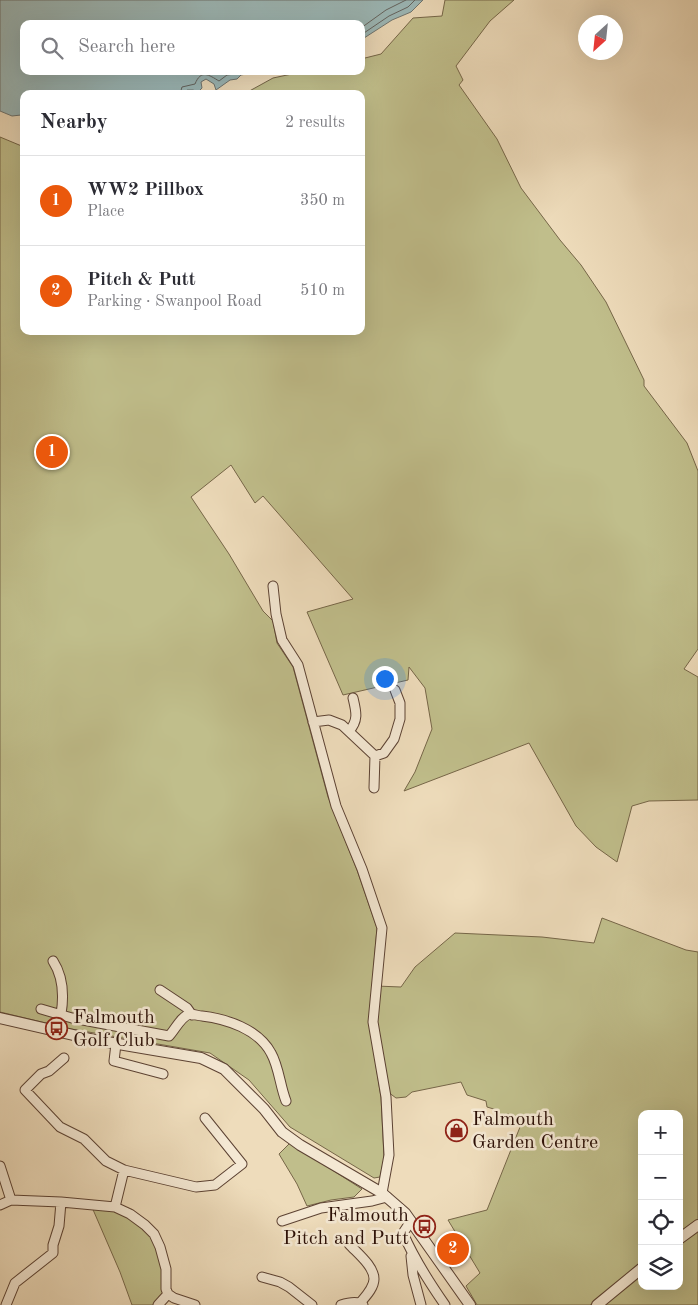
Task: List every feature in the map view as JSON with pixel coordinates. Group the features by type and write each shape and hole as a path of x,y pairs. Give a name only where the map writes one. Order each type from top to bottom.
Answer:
{"street":[{"path":"273,586 276,614 282,640 298,665 336,806 362,869 382,928 372,1022 386,1097 389,1155 384,1195"},
{"path":"375,756 384,753 394,739 400,719 400,703 395,690"},
{"path":"349,731 355,725 356,712 353,698"},
{"path":"313,722 329,720 342,725 375,756 374,788"},
{"path":"53,961 64,990 61,1014"},
{"path":"160,990 187,1008 192,1015"},
{"path":"41,1008 61,1014 169,1036 183,1019 192,1015 217,1018 235,1024 249,1030 263,1042 271,1053 286,1101"},
{"path":"0,1018 116,1044 161,1050 208,1060 224,1070 264,1109 282,1132 300,1145 384,1195 405,1214 470,1305"},
{"path":"116,1044 114,1061 163,1074"},
{"path":"64,1058 49,1071 41,1074 25,1090 60,1127 84,1139 106,1161 124,1170 196,1187 215,1185 242,1164 206,1118"},
{"path":"0,1166 11,1200"},
{"path":"115,1207 124,1170"},
{"path":"282,1221 321,1208 372,1201 384,1195"},
{"path":"0,1205 11,1200 61,1202 115,1207 130,1214 146,1225 154,1234 165,1264 168,1294 195,1305"},
{"path":"6,1305 16,1283 53,1253 52,1245 60,1226 61,1202"},
{"path":"411,1221 403,1233 410,1251 445,1305"},
{"path":"683,1236 698,1225"},
{"path":"341,1305 348,1302 361,1304 371,1289 374,1279 370,1268 349,1244"},
{"path":"410,1251 413,1275 421,1305"},
{"path":"597,1305 638,1271"},
{"path":"262,1277 280,1282 289,1287 312,1305"},
{"path":"158,1305 168,1294"}],"shaded area":[{"name":"Falmouth Golf Club","path":"445,0 514,0 490,21 456,66 463,80 459,85 497,139 521,188 581,265 606,302 644,380 644,386 687,443 698,471 698,649 684,669 698,677 698,800 649,801 632,806 617,862 596,847 576,826 529,743 404,791 415,772 432,729 425,688 409,667 408,680 343,695 307,612 353,599 263,496 255,503 231,465 191,497 229,554 263,611 273,621 277,643 293,667 328,797 357,870 377,928 369,1022 381,1097 384,1158 380,1177 374,1178 290,1127 249,1080 210,1053 71,1029 0,1012 0,137 20,145 20,335 365,335 365,90 251,90 273,78 287,75 365,75 365,58 381,54 413,18 442,16"},
{"path":"602,918 686,950 698,952 698,1222 683,1232 683,1110 638,1110 638,1267 590,1305 477,1305 466,1286 480,1273 448,1220 487,1210 522,1122 508,1114 501,1117 497,1110 487,1107 486,1101 467,1095 461,1082 412,1092 406,1097 396,1098 384,1089 373,1022 376,986 401,987 415,967 455,933 542,937 594,943"},
{"path":"290,1143 362,1189 354,1197 307,1206 297,1184 279,1154"},
{"path":"91,1205 130,1214 160,1247 166,1289 158,1305 132,1305"},
{"path":"698,1227 698,1305 600,1305 638,1273 638,1290 683,1290 683,1238"}],"water":[{"path":"0,0 423,0 411,12 392,20 365,37 365,20 20,20 20,75 241,75 216,90 214,84 206,79 201,82 202,88 200,90 20,90 20,115 12,116 0,111"}],"place":[{"name":"WW2 Pillbox","path":"52,452"},
{"name":"Falmouth Golf Club","path":"57,1028"},
{"name":"Falmouth Garden Centre","path":"456,1130"},
{"name":"Falmouth Pitch and Putt","path":"425,1226"},
{"name":"Pitch & Putt","path":"453,1249"}]}
